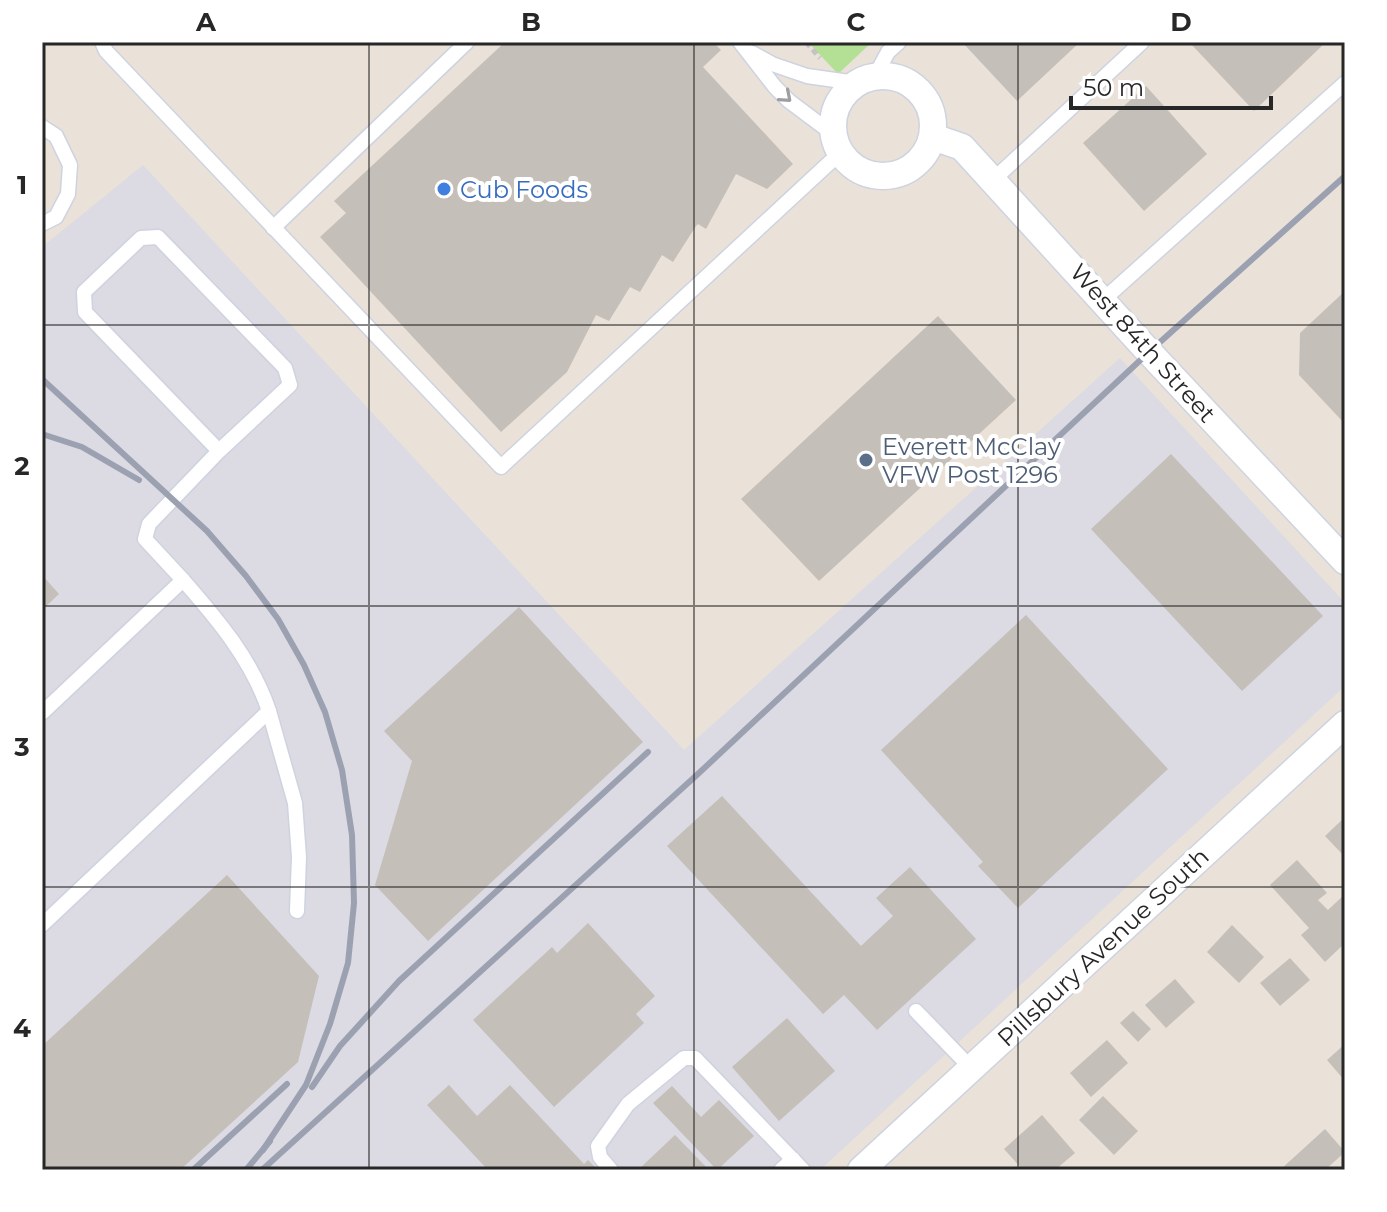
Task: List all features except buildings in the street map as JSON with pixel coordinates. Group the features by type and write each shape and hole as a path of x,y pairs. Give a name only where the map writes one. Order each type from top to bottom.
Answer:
{"street":[{"path":"894,77 912,85 926,99 933,118 933,137 924,155 910,169 892,176 872,175 854,167 837,143 834,115 842,96 866,79 894,77"},
{"name":"West 84th Street","path":"933,137 962,147 1345,561"},
{"name":"Pillsbury Avenue South","path":"861,1170 1345,724"}],"lane":[{"path":"102,42 106,51 501,467 837,143 775,87 744,46"},
{"path":"273,228 467,42"},
{"path":"744,46 772,64 807,76 866,79 899,42"},
{"path":"993,180 1142,42"},
{"path":"1103,300 1345,83"},
{"path":"42,127 56,136 70,165 68,194 56,217 42,224"},
{"path":"219,451 85,312 84,292 141,238 158,237 285,368 290,385 219,451 149,524 145,539 208,608 241,651 261,687 295,803 299,857 297,911"},
{"path":"42,713 183,580"},
{"path":"42,925 269,711"},
{"path":"916,1011 971,1068"},
{"path":"611,1170 600,1157 598,1146 628,1104 684,1058 695,1058 798,1164 781,1170"}],"path":[{"path":"806,42 820,58"}],"shaded area":[{"path":"143,165 684,750 1120,358 1345,603 1345,686 820,1170 42,1170 42,247"}],"green space":[{"path":"808,42 872,42 838,74"}],"railway":[{"path":"262,1170 699,773 1149,352 1345,176"},
{"path":"42,379 207,531 246,576 278,619 304,665 325,712 342,770 352,835 354,903 348,963 330,1024 306,1085 263,1150"},
{"path":"42,434 82,447 139,480"},
{"path":"312,1087 340,1046 399,981 648,752"},
{"path":"193,1170 287,1084"},
{"path":"246,1170 270,1141"}],"place":[{"name":"Cub Foods","path":"444,189"},
{"name":"Everett McClay VFW Post 1296","path":"866,460"}]}
